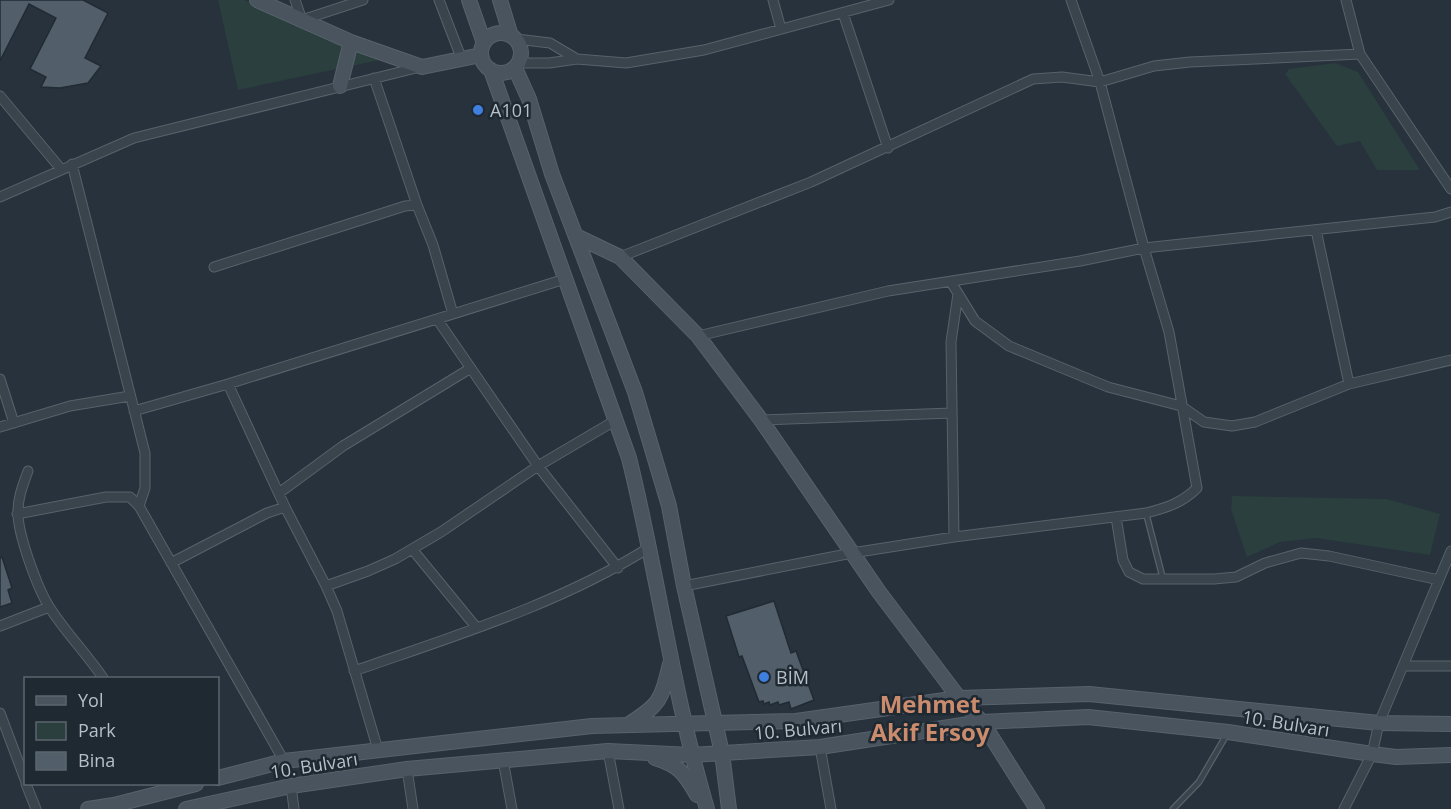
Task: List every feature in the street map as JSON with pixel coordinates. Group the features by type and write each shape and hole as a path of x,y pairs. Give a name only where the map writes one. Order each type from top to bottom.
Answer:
{"main road":[{"path":"257,0 351,42 422,67 462,60 483,49 488,38 499,33 514,38"},
{"path":"469,0 486,66 491,70 504,73 517,65"},
{"path":"500,0 521,51 517,65 552,174 635,392 669,506 684,586 722,753 729,809"},
{"path":"340,86 351,42"},
{"path":"491,70 629,458 650,547 670,662 706,809"},
{"path":"576,236 620,257 698,336 761,420 879,592 959,698 982,722 1037,809"},
{"path":"628,725 652,710 662,693 670,662"},
{"name":"10. Bulvarı","path":"219,778 284,761 591,726 796,721 959,698 1089,694 1379,723 1451,724"},
{"name":"10. Bulvarı","path":"186,809 222,805 291,786 503,760 608,751 691,755 820,747 982,722 1088,717 1228,732 1396,757 1451,755"},
{"path":"633,751 671,763 685,775 706,809"},
{"path":"88,809 114,805 170,787"}],"street":[{"path":"295,0 302,20 363,0"},
{"path":"439,0 462,60"},
{"path":"773,0 781,29"},
{"path":"517,65 577,59 626,63 704,50 889,0"},
{"path":"684,586 852,553 954,537 1146,513 1170,507 1187,498 1197,488 1169,332 1100,82 1071,0"},
{"path":"1347,0 1360,54 1451,189"},
{"path":"843,13 888,148"},
{"path":"514,38 550,43 577,59"},
{"path":"620,257 811,182 1033,79 1062,77 1100,82 1154,66 1190,62 1360,54"},
{"path":"0,197 134,138 422,67"},
{"path":"374,78 417,205 434,245 453,314"},
{"path":"0,96 61,169"},
{"path":"72,164 145,453 147,472 140,506"},
{"path":"214,267 405,206 417,205"},
{"path":"698,336 888,291 1080,261 1144,248 1435,217 1451,212"},
{"path":"1316,230 1349,384"},
{"path":"134,411 565,279"},
{"path":"951,282 975,321 1009,346 1108,387 1183,407 1204,422 1232,426 1255,422 1349,384 1451,360"},
{"path":"954,537 951,342 958,294"},
{"path":"437,319 538,466 618,568"},
{"path":"279,493 343,446 471,368"},
{"path":"0,379 14,423"},
{"path":"228,384 285,507 326,586 344,631 378,750"},
{"path":"0,428 70,406 130,396"},
{"path":"761,420 952,413"},
{"path":"326,586 368,572 412,549 538,466 616,420"},
{"path":"28,471 20,494 18,514 22,537 39,588 49,607 102,677"},
{"path":"18,514 105,497 130,497 140,506 284,761"},
{"path":"171,563 267,513 285,507"},
{"path":"1116,518 1123,560 1129,572 1143,579 1236,577 1265,562 1301,553 1329,556 1439,580"},
{"path":"354,671 569,591 618,568 650,547"},
{"path":"412,549 476,627"},
{"path":"1344,809 1372,754 1379,723 1451,551"},
{"path":"0,626 49,607"},
{"path":"1404,666 1451,666"},
{"path":"0,713 24,778"},
{"path":"820,747 831,809"},
{"path":"608,751 619,809"},
{"path":"503,760 512,809"},
{"path":"407,770 413,809"},
{"path":"27,785 36,809"},
{"path":"291,786 294,809"}],"lane":[{"path":"1146,513 1163,579"},
{"path":"1173,809 1199,782 1228,732"}],"green space":[{"path":"218,0 244,0 389,58 238,90"},
{"path":"1335,63 1358,72 1420,170 1377,170 1360,141 1337,146 1285,74 1289,69"},
{"path":"1232,496 1387,499 1440,514 1430,555 1316,538 1280,542 1247,557 1231,509"}],"building":[{"path":"0,0 83,0 108,13 85,58 101,66 88,83 60,88 41,87 46,77 30,69 56,18 29,4 0,61"},
{"path":"2,557 12,588 8,590 12,603 0,607 0,558"},
{"path":"774,601 791,653 796,651 814,700 791,709 789,702 770,705 769,702 764,704 763,701 759,702 742,656 739,657 726,616"}],"place":[{"name":"A101","path":"478,110"},
{"name":"BİM","path":"764,677"}],"district":[{"name":"Mehmet Akif Ersoy","path":"930,717"}]}
